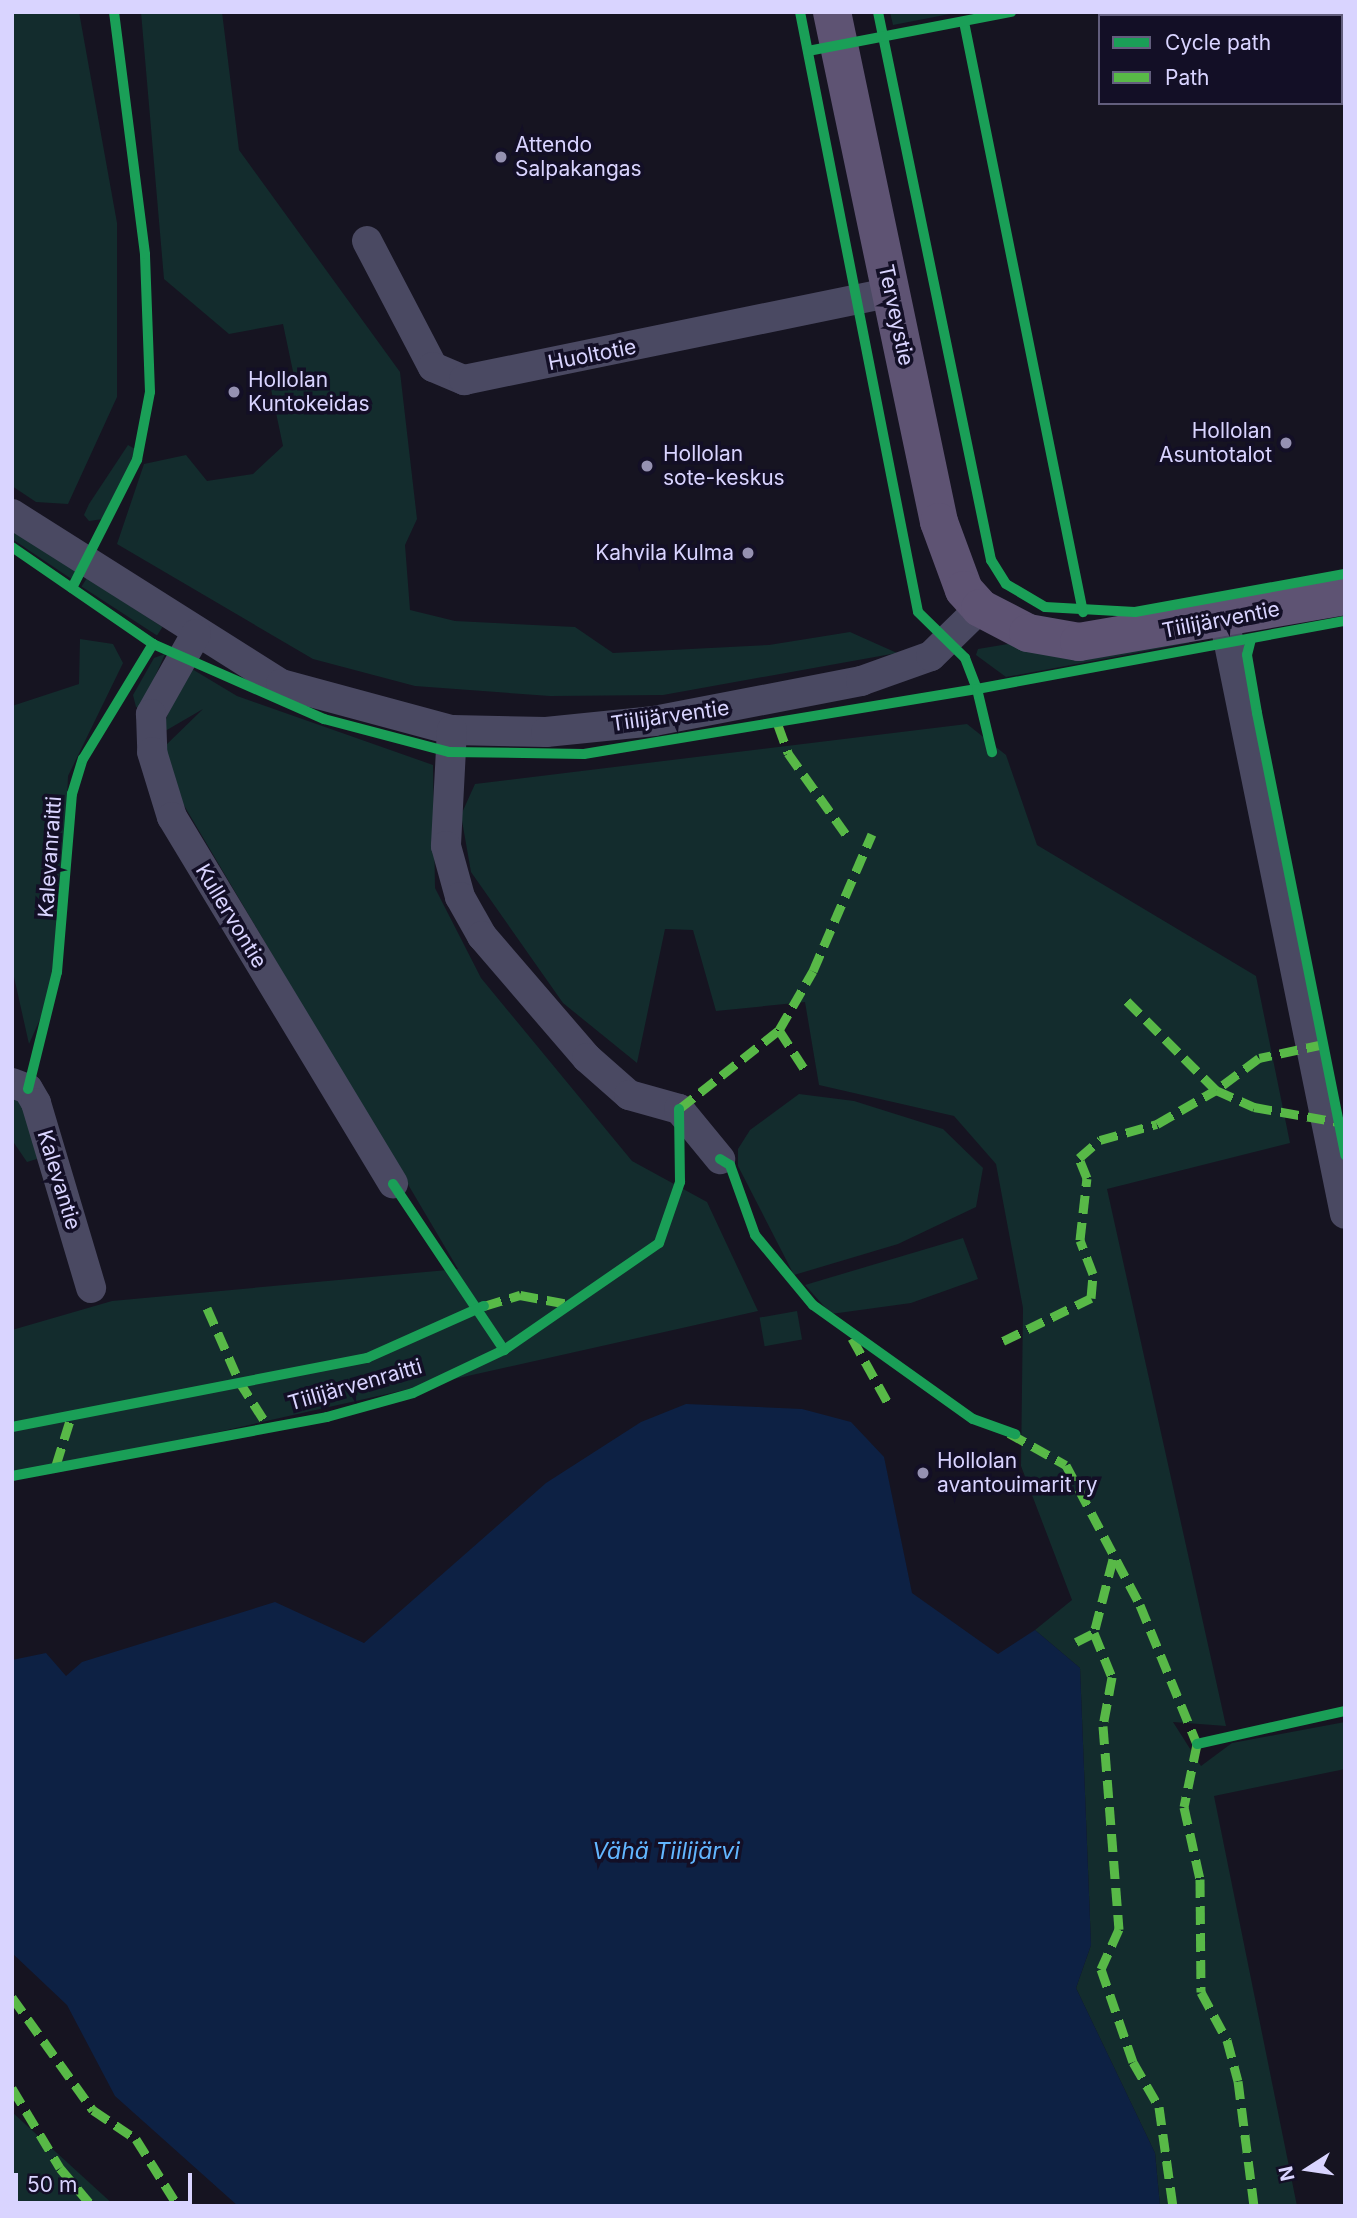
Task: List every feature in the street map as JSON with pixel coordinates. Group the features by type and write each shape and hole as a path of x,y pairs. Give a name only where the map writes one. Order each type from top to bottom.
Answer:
{"main road":[{"name":"Terveystie","path":"832,12 950,562 981,608"},
{"name":"Tiilijärventie","path":"981,608 1028,633 1079,642 1345,596"}],"street":[{"name":"Huoltotie","path":"367,241 433,367 464,380 892,292"},
{"name":"Tiilijärventie","path":"12,514 196,634 281,684 452,730 546,732 654,721 861,681 930,656 981,608"},
{"path":"1224,619 1345,1214"},
{"name":"Kullervontie","path":"196,634 151,714 152,752 172,817 393,1184"},
{"path":"452,730 446,846 460,897 482,936 587,1058 629,1095 679,1109 720,1159"},
{"name":"Kalevantie","path":"12,1083 28,1088 36,1103 91,1288"}],"green space":[{"path":"12,12 79,12 117,223 117,397 68,504 36,502 12,486"},
{"path":"141,12 222,12 239,150 400,372 417,519 405,545 410,610 455,621 575,627 613,653 769,645 850,632 897,653 663,695 550,696 415,686 313,659 117,544 144,464 186,455 207,481 253,474 283,446 271,389 295,381 283,324 229,334 164,279"},
{"path":"890,12 960,12 893,25"},
{"path":"128,445 135,449 131,465 103,519 89,521 84,515 89,504"},
{"path":"12,528 76,571 71,579 12,539"},
{"path":"87,578 162,627 157,635 82,586"},
{"path":"1189,637 1189,643 1006,677 976,655 978,649 1008,644"},
{"path":"80,639 113,644 123,663 68,776 62,927 45,1008 29,1044 12,968 12,706 79,684"},
{"path":"165,654 141,708 136,707 133,695 154,658"},
{"path":"187,666 237,696 433,765 435,888 481,978 632,1161 707,1202 758,1311 12,1478 12,1330 112,1301 458,1269 169,780 164,747 203,709 160,734"},
{"path":"967,724 1006,755 1037,845 1256,976 1290,1143 1107,1189 1226,1726 1173,1722 1201,1766 1232,1743 1345,1722 1345,1769 1214,1796 1297,2206 1160,2206 1155,2153 1076,1988 1091,1945 1080,1668 1035,1630 1072,1600 1021,1466 1023,1308 996,1164 954,1116 819,1085 805,1002 716,1011 693,930 665,929 637,1063 563,1003 471,872 461,815 475,784"},
{"path":"799,1094 854,1101 943,1129 983,1168 976,1207 898,1244 794,1275 738,1166 738,1149 750,1130"},
{"path":"12,1095 23,1101 40,1158 27,1162 12,1140"},
{"path":"963,1238 978,1279 911,1303 831,1314 805,1285"},
{"path":"797,1311 802,1340 765,1346 760,1318"},
{"path":"12,2112 115,2206 12,2206"}],"water":[{"name":"Vähä Tiilijärvi","path":"686,1404 802,1409 851,1422 884,1457 912,1593 998,1654 1035,1630 1080,1668 1091,1945 1076,1988 1155,2153 1160,2206 238,2206 115,2096 67,2005 12,1953 12,1660 46,1653 66,1676 82,1662 275,1602 364,1643 546,1483 641,1422"}],"marked path":[{"path":"778,725 788,753 850,840"},
{"path":"679,1109 779,1030 813,971 872,834"},
{"path":"1003,1341 1091,1298 1093,1274 1080,1240 1087,1178 1079,1158 1100,1140 1157,1124 1216,1090 1121,995"},
{"path":"779,1030 807,1073"},
{"path":"1324,1044 1259,1058 1216,1090 1254,1107 1338,1122"},
{"path":"484,1306 520,1295 568,1304"},
{"path":"207,1308 239,1381 269,1428"},
{"path":"852,1338 888,1403"},
{"path":"56,1465 71,1417"},
{"path":"1009,1433 1066,1465 1140,1605 1197,1744 1184,1807 1200,1879 1201,1992 1227,2040 1238,2081 1254,2206"},
{"path":"1113,1559 1094,1633 1112,1677 1103,1726 1119,1929 1101,1969 1133,2062 1159,2107 1173,2206"},
{"path":"1076,1642 1094,1633"},
{"path":"12,1997 93,2110 136,2139 178,2206"},
{"path":"12,2088 60,2168 92,2206"}],"cycle path":[{"path":"72,588 137,460 150,392 145,254 114,12"},
{"path":"800,12 918,612 965,658 977,689 1345,621"},
{"path":"878,12 991,560 1006,584 1045,607 1135,612 1345,574"},
{"path":"808,51 1011,12"},
{"path":"964,22 1083,612"},
{"path":"12,547 153,644 324,719 449,752 584,754 977,689 992,752"},
{"path":"1251,639 1247,655 1257,713 1345,1155"},
{"name":"Kalevanraitti","path":"28,1089 57,972 72,794 83,759 153,644"},
{"name":"Tiilijärvenraitti","path":"12,1476 327,1417 413,1393 504,1350 659,1243 680,1182 679,1109"},
{"path":"720,1159 730,1165 755,1235 813,1305 973,1419 1015,1434"},
{"path":"393,1184 504,1350"},
{"name":"Tiilijärvenraitti","path":"12,1427 367,1358 484,1306"},
{"path":"1197,1744 1345,1711"}],"place":[{"name":"Attendo Salpakangas","path":"501,157"},
{"name":"Hollolan Kuntokeidas","path":"234,392"},
{"name":"Hollolan Asuntotalot","path":"1286,443"},
{"name":"Hollolan sote-keskus","path":"647,466"},
{"name":"Kahvila Kulma","path":"748,553"},
{"name":"Hollolan avantouimarit ry","path":"923,1473"}]}
